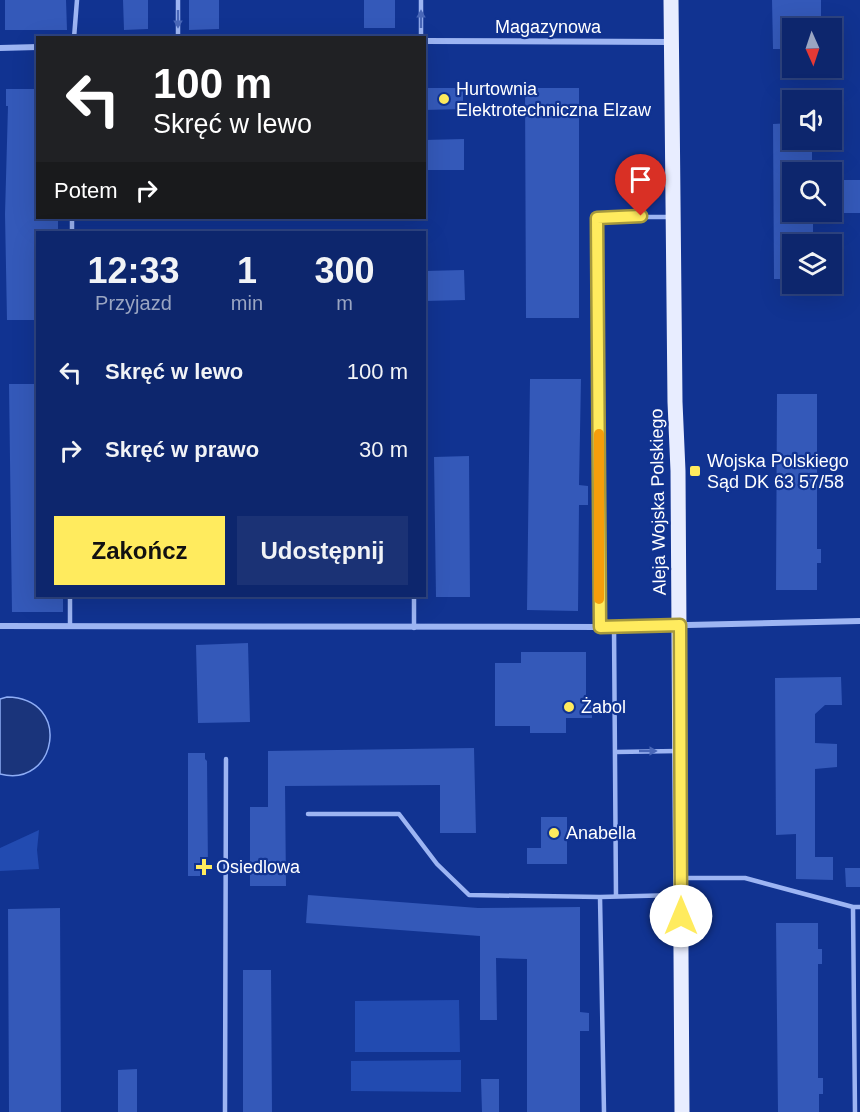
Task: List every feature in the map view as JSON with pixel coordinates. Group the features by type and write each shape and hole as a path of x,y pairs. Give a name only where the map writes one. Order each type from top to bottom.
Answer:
{"main road":[{"name":"Aleja Wojska Polskiego","path":"671,0 672,217 680,625 682,1112"}],"street":[{"name":"Magazynowa","path":"426,42 672,42"},
{"path":"0,48 36,47"},
{"path":"0,626 600,627 860,621"}],"lane":[{"path":"74,36 78,0"},
{"path":"178,0 178,36"},
{"path":"421,0 421,36"},
{"path":"600,627 597,218 672,217"},
{"path":"70,597 70,626"},
{"path":"414,597 414,628"},
{"path":"614,626 615,896"},
{"path":"615,752 681,751"},
{"path":"225,1112 226,759"},
{"path":"308,814 399,814 438,864 469,895 600,897 681,895"},
{"path":"681,878 744,878 860,907"},
{"path":"600,897 604,1112"},
{"path":"854,907 855,1112"}],"shaded area":[{"path":"7,697 28,701 42,712 49,726 50,742 45,756 34,768 19,775 0,774 0,699"},
{"path":"39,830 37,850 39,869 0,871 0,848"},
{"path":"459,1000 460,1052 355,1052 355,1001"},
{"path":"461,1060 461,1092 351,1091 351,1061"}],"building":[{"path":"5,0 66,0 67,30 5,30"},
{"path":"123,0 148,0 148,29 124,30"},
{"path":"189,0 219,0 219,29 189,30"},
{"path":"364,0 395,0 395,28 364,28"},
{"path":"772,0 821,0 821,18 782,18 782,49 773,49"},
{"name":"Hurtownia Elektrotechniczna Elzaw","path":"426,88 463,88 463,109 426,110"},
{"path":"525,88 579,88 579,318 526,318"},
{"path":"6,89 36,89 36,219 58,219 58,231 36,231 36,320 7,320 5,214 8,106 6,106"},
{"path":"773,124 782,124 782,150 812,150 812,162 782,162 782,222 813,222 813,234 782,234 782,279 774,279"},
{"path":"464,139 464,170 426,170 426,140"},
{"path":"842,180 860,180 860,213 842,213"},
{"path":"464,270 465,300 426,301 426,271"},
{"path":"530,379 581,379 579,485 588,486 588,505 579,505 578,611 527,610"},
{"path":"9,384 36,384 36,597 63,597 63,612 12,612"},
{"path":"777,394 817,394 817,549 821,549 821,563 817,563 817,590 776,590"},
{"path":"469,456 470,597 436,597 434,457"},
{"path":"248,643 250,722 198,723 196,645"},
{"path":"521,652 586,652 586,701 592,701 592,718 566,718 566,733 530,733 530,726 495,726 495,663 521,663"},
{"path":"841,677 842,705 825,705 815,714 815,743 837,744 837,767 815,769 815,857 833,857 833,880 796,879 796,834 776,835 775,678"},
{"path":"474,748 476,833 440,833 440,785 285,786 286,886 250,886 250,807 268,807 268,751"},
{"path":"188,753 205,753 207,761 208,870 205,876 188,876"},
{"name":"Anabella","path":"541,817 567,817 567,864 527,864 527,848 541,848"},
{"path":"845,868 860,868 860,887 846,887"},
{"path":"308,895 478,908 580,907 580,1012 589,1013 589,1031 580,1031 580,1112 527,1112 527,959 496,958 497,1020 480,1020 480,936 306,923"},
{"path":"60,908 61,1112 9,1112 8,909"},
{"path":"776,923 818,923 818,949 822,949 822,964 818,964 818,1078 823,1078 823,1094 819,1094 819,1112 778,1112"},
{"path":"243,970 271,970 272,1112 243,1112"},
{"path":"137,1069 137,1112 118,1112 118,1070"},
{"path":"481,1079 499,1079 499,1112 482,1112"}],"slow traffic":[{"path":"599,434 599,599"}],"place":[{"name":"Hurtownia Elektrotechniczna Elzaw","path":"444,99"},
{"name":"Wojska Polskiego Sąd DK 63 57/58","path":"695,471"},
{"name":"Żabol","path":"569,707"},
{"name":"Anabella","path":"554,833"},
{"name":"Osiedlowa","path":"204,867"}],"route":[{"path":"641,216 597,218 600,627 680,625 681,916"}]}
